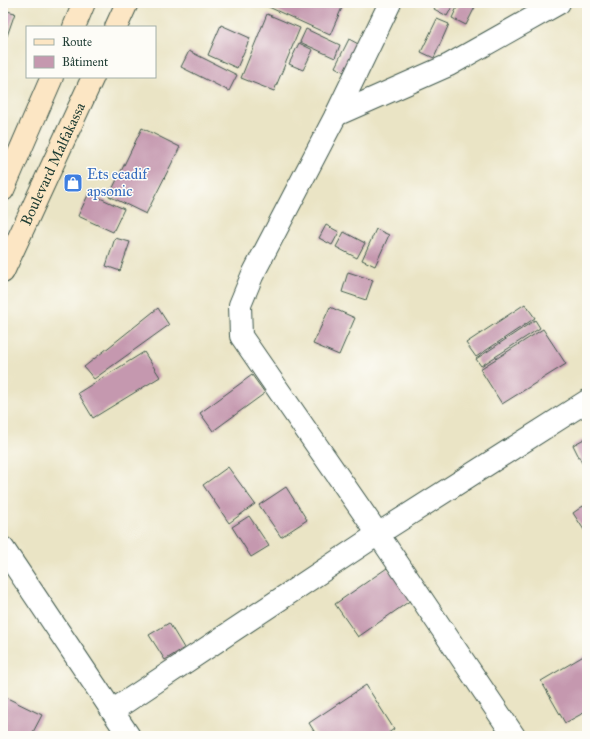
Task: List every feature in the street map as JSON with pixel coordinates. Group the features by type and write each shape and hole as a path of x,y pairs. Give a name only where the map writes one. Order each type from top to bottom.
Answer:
{"main road":[{"path":"74,26 84,3"},
{"path":"116,26 127,3"},
{"path":"3,190 52,78"},
{"name":"Boulevard Malfakassa","path":"3,272 93,78"}],"street":[{"path":"390,3 336,115 252,276 240,305 241,336 378,534 514,736"},
{"path":"336,115 449,65 559,3"},
{"path":"112,711 378,534 587,401"},
{"path":"3,548 129,736"}],"building":[{"path":"260,3 344,3 330,35"},
{"path":"437,3 454,3 447,16 434,9"},
{"path":"459,3 477,3 466,25 452,18"},
{"path":"3,10 15,13 7,36 3,35"},
{"path":"267,14 300,28 274,91 241,78"},
{"path":"437,19 449,24 434,58 421,52"},
{"path":"221,25 250,38 237,68 208,55"},
{"path":"306,29 340,45 335,58 300,42"},
{"path":"349,39 360,45 346,73 335,67"},
{"path":"299,43 313,50 303,70 289,64"},
{"path":"189,51 237,75 229,91 181,67"},
{"path":"142,128 180,147 146,214 109,196"},
{"path":"89,193 124,209 113,232 78,216"},
{"path":"326,225 339,232 332,245 319,238"},
{"path":"376,229 389,235 375,266 362,260"},
{"path":"344,232 365,243 357,258 336,247"},
{"path":"115,238 130,242 120,271 106,266"},
{"path":"348,272 373,280 366,300 342,292"},
{"path":"525,304 535,318 476,357 466,343"},
{"path":"330,307 355,318 339,355 313,344"},
{"path":"158,308 169,325 94,379 84,367"},
{"path":"535,320 540,328 481,366 476,359"},
{"path":"543,329 566,364 502,404 480,369"},
{"path":"144,352 160,377 93,418 78,393"},
{"path":"252,375 265,393 213,431 200,413"},
{"path":"586,438 587,461 582,463 573,445"},
{"path":"228,467 255,504 229,523 203,485"},
{"path":"286,487 307,520 281,537 259,505"},
{"path":"583,506 587,512 587,533 573,513"},
{"path":"249,516 269,546 251,557 232,527"},
{"path":"387,568 391,573 394,570 414,598 358,637 335,604"},
{"path":"169,623 184,648 165,660 149,635"},
{"path":"587,654 587,711 565,723 541,681"},
{"path":"366,685 394,729 384,736 317,736 309,723"},
{"path":"3,696 42,715 31,736 3,736"}],"place":[{"name":"Ets ecadif apsonic","path":"73,183"}]}
